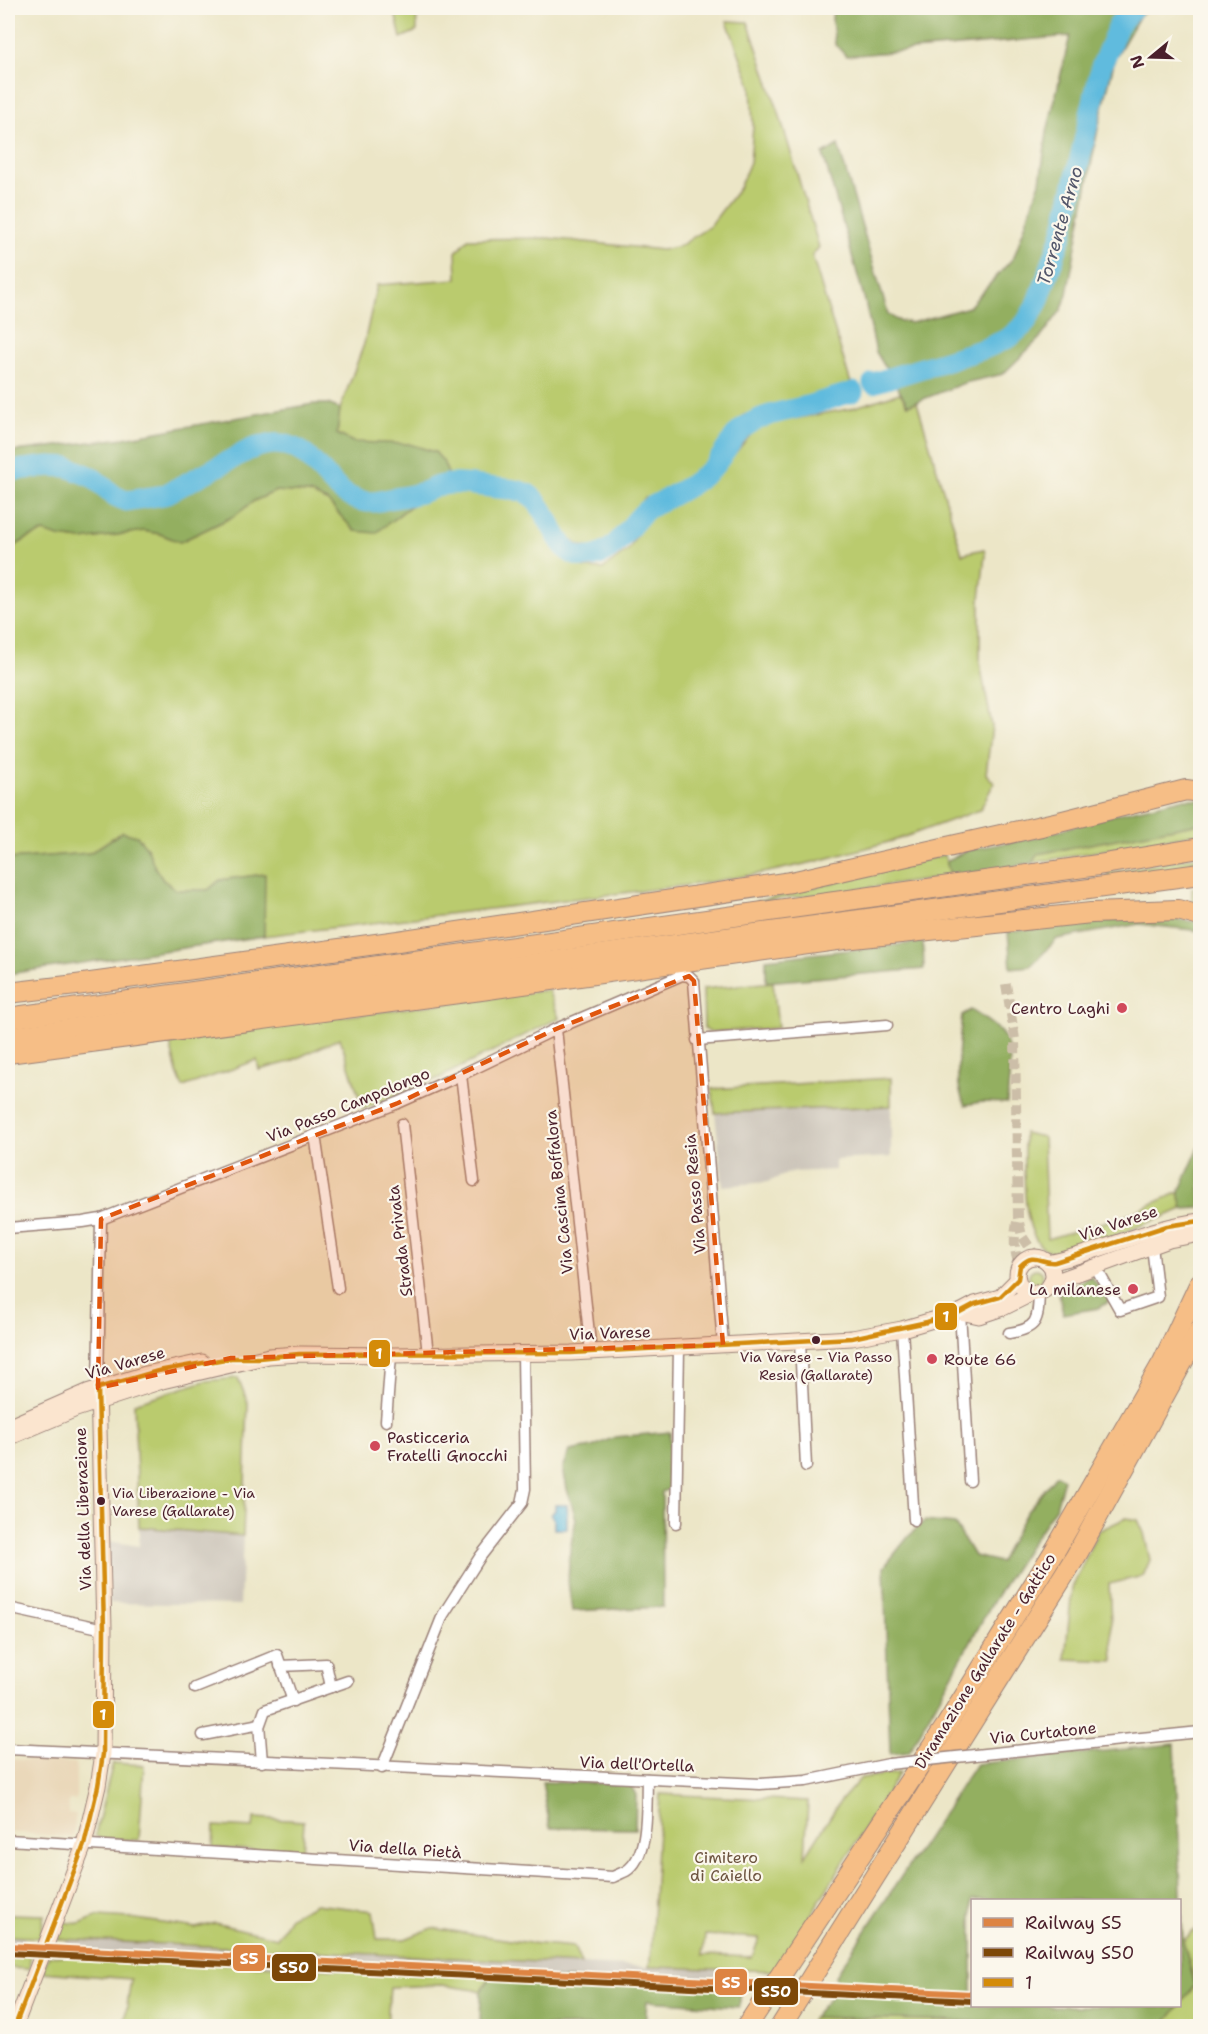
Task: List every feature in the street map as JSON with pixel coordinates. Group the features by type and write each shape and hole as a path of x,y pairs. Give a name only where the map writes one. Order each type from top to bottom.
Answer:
{"highway":[{"path":"8,993 398,941 791,882 1059,822 1186,790 1200,792"},
{"path":"8,1018 1075,868 1200,848"},
{"path":"8,1038 355,987 1200,874"},
{"path":"8,1053 470,992 844,939 1091,913 1178,910 1200,915"},
{"path":"1163,1362 1200,1265"},
{"name":"Diramazione Gallarate - Gattico","path":"747,2026 946,1726 1057,1547 1163,1362 1200,1283"},
{"name":"Diramazione Gallarate - Gattico","path":"781,2026 1076,1556 1200,1330"}],"main road":[{"name":"Via Varese","path":"960,1312 979,1316 1004,1308 1145,1243 1167,1226 1200,1221"},
{"name":"Via Varese","path":"1048,1263 1200,1234"},
{"path":"1036,1257 1048,1263 1053,1272 1041,1290 1024,1290 1018,1279 1018,1270 1027,1260 1036,1257"},
{"name":"Via Varese","path":"8,1427 73,1397 98,1395 228,1367 259,1358 299,1354 591,1352 852,1338 902,1329 960,1312 975,1304 1000,1297 1018,1279"},
{"name":"Via Varese","path":"8,1438 98,1395"},
{"name":"Via della Liberazione","path":"15,2026 84,1845 103,1754 104,1629 98,1395"}],"street":[{"name":"Via Passo Campolongo","path":"8,1228 101,1219 398,1103 556,1029 682,975 689,976"},
{"name":"Via Passo Resia","path":"689,976 694,981 723,1345"},
{"path":"697,1040 887,1024"},
{"name":"Via Cascina Boffalora","path":"556,1029 591,1352"},
{"path":"461,1075 474,1181"},
{"name":"Strada Privata","path":"402,1124 428,1354"},
{"path":"315,1135 338,1288"},
{"path":"98,1395 101,1219"},
{"path":"1095,1266 1120,1310 1158,1297 1145,1243"},
{"path":"1009,1333 1024,1331 1035,1322 1041,1290"},
{"path":"960,1312 970,1481"},
{"path":"902,1329 914,1520"},
{"path":"800,1342 806,1466"},
{"path":"676,1523 680,1348"},
{"path":"382,1768 442,1615 480,1557 522,1503 525,1489 523,1354"},
{"path":"386,1421 391,1355"},
{"path":"8,1608 104,1629"},
{"path":"195,1688 277,1655 293,1701"},
{"path":"280,1666 326,1664 331,1688"},
{"path":"262,1762 259,1724 265,1710 348,1681"},
{"path":"203,1735 259,1724"},
{"name":"Via Curtatone","path":"889,1764 1200,1732"},
{"name":"Via dell'Ortella","path":"8,1749 760,1784 795,1782 889,1764"},
{"name":"Via della Pietà","path":"8,1840 613,1877 627,1870 640,1855 647,1779"}],"highlighted area":[{"path":"689,976 694,981 723,1345 231,1358 98,1388 101,1219 398,1103 556,1029"}],"shaded area":[{"path":"416,8 461,8 416,19"},
{"path":"891,1106 891,1157 835,1160 835,1170 791,1172 768,1182 723,1186 715,1113"},
{"path":"139,1527 243,1536 240,1605 110,1603 108,1541 139,1546"},
{"path":"8,1759 76,1763 76,1800 69,1800 68,1813 76,1814 73,1837 8,1832"},
{"path":"8,1936 24,1937 23,1953 8,1953"},
{"path":"66,1940 649,1967 743,1969 742,1986 492,1976 65,1956"}],"green space":[{"path":"394,8 416,8 417,31 401,38"},
{"path":"833,8 1151,8 1140,15 1115,58 1098,128 1067,294 1062,309 1042,336 1003,374 964,383 908,405 876,352 865,301 823,154 838,145 888,314 897,320 911,323 969,307 1014,257 1040,182 1047,132 1070,36 846,56 835,44"},
{"path":"727,21 748,22 779,113 819,247 812,256 852,387 808,401 783,404 744,415 697,474 661,496 645,498 632,511 620,530 593,549 579,545 563,534 550,510 537,494 496,481 447,482 449,476 409,444 353,443 337,434 340,409 364,344 377,285 457,279 456,252 468,239 547,238 662,250 680,246 710,226 739,188 750,162 753,127 751,86"},
{"path":"900,393 908,405 917,402 962,554 984,549 980,599 980,664 992,726 986,774 994,783 980,810 896,840 768,872 697,884 264,936 264,874 220,880 208,890 177,890 163,880 147,848 122,832 90,853 8,859 8,550 28,538 43,532 82,540 144,531 160,534 180,542 234,516 254,501 276,491 309,493 327,501 355,531 394,519 418,500 443,488 479,494 516,495 538,512 549,525 560,548 584,568 603,569 629,549 644,522 714,478 759,425 849,409"},
{"path":"313,404 328,404 340,409 337,434 353,442 409,444 435,452 443,461 449,476 443,488 418,500 376,533 355,531 327,501 309,493 276,491 254,501 234,516 180,542 160,534 144,531 82,540 43,532 8,550 8,452 124,438"},
{"path":"1181,799 1200,799 1200,823 1038,854 1032,863 951,877 946,861 968,850 1033,838 1097,819"},
{"path":"1200,823 1200,833 1032,863 1037,854"},
{"path":"122,832 137,836 147,848 163,880 177,890 208,890 220,880 265,874 264,936 8,974 8,859 90,853"},
{"path":"944,855 951,877 757,902 757,901"},
{"path":"1200,856 1200,867 1109,879 1107,873"},
{"path":"1200,886 1200,905 1192,902 1192,888"},
{"path":"1143,916 1200,922 1200,931 1139,924 1057,939 1031,966 1011,968 1008,932"},
{"path":"923,942 924,969 766,982 766,959"},
{"path":"773,982 778,1028 709,1032 704,1028 703,989"},
{"path":"548,990 559,1018 439,1078 363,1109 340,1038 289,1062 259,1070 257,1060 183,1087 177,1073 169,1039"},
{"path":"971,1010 996,1028 1006,1041 1010,1064 1007,1103 982,1102 965,1105 961,1096 958,1061 962,1015"},
{"path":"891,1078 891,1106 715,1113 712,1089"},
{"path":"1024,1133 1043,1137 1047,1239 1125,1216 1179,1192 1183,1209 1069,1254 1050,1252 1040,1245 1028,1217 1024,1180"},
{"path":"1200,1145 1200,1208 1183,1209 1179,1192"},
{"path":"1033,1269 1039,1269 1043,1276 1039,1283 1033,1283 1029,1279 1029,1273"},
{"path":"1091,1276 1110,1301 1099,1308 1063,1314 1059,1293"},
{"path":"238,1378 248,1403 243,1536 139,1527 134,1403 205,1381"},
{"path":"670,1432 671,1488 662,1492 663,1607 572,1611 568,1581 570,1550 576,1519 563,1468 570,1451 592,1447 615,1437"},
{"path":"1056,1475 1064,1479 1056,1507 991,1605 909,1752 890,1754 884,1567 924,1521 955,1524 974,1556 1000,1562 1026,1513"},
{"path":"1126,1518 1138,1520 1144,1533 1150,1560 1143,1576 1109,1584 1113,1661 1065,1659 1072,1588 1098,1531"},
{"path":"1175,1744 1183,1941 1195,1985 1181,2004 1181,1899 971,1899 971,2007 1178,2007 1163,2026 813,2017 834,1993 835,1976 976,1764"},
{"path":"113,1763 144,1765 139,1840 101,1839 95,1835"},
{"name":"Cimitero di Caiello","path":"899,1773 776,1971 649,1967 660,1794 808,1801 805,1857 839,1803 861,1778","holes":["705,1935 759,1938 752,1957 703,1955"]},
{"path":"542,1782 630,1784 636,1795 635,1829 550,1828"},
{"path":"254,1818 304,1821 302,1853 213,1848 214,1826 253,1828"},
{"path":"315,1904 373,1911 377,1939 405,1939 432,1928 530,1943 574,1947 581,1964 58,1939 63,1922 80,1924 98,1916 130,1918 196,1928 215,1923 277,1938 290,1917"},
{"path":"8,1914 44,1915 40,1938 8,1936"},
{"path":"1200,1925 1200,2026 1163,2026 1178,2007 1181,2007 1181,2003 1195,1985 1183,1941"},
{"path":"8,1953 31,1954 29,1969 8,1968"},
{"path":"49,1955 492,1976 481,1991 442,1985 390,1987 387,2026 124,2026 131,1979 43,1972"},
{"path":"492,1976 742,1986 739,2007 647,2001 645,2026 480,2026 481,1991"},
{"path":"813,2017 1163,2026 809,2026"}],"water":[{"path":"555,1505 567,1505 567,1529 554,1529 554,1519 551,1515 555,1510"}],"waterway":[{"name":"Torrente Arno","path":"873,383 984,349 1009,338 1025,324 1038,302 1063,232 1101,67 1119,24 1133,8"},
{"name":"Torrente Arno","path":"8,471 50,466 68,467 92,477 115,496 126,501 164,495 249,450 271,444 289,446 303,453 338,488 352,497 368,502 453,484 524,492 536,501 566,548 574,554 593,557 610,549 648,509 690,486 706,474 742,429 766,416 853,392"}],"tunnel":[{"path":"1006,984 1015,1039 1018,1218 1022,1236 1036,1257"},
{"path":"1017,1222 1015,1244 1020,1266"}],"rail line":[{"name":"S5","path":"8,1946 971,1994"},
{"name":"S50","path":"8,1953 971,2001"}],"transit line":[{"name":"1","path":"98,1388 158,1371 231,1358 299,1354 571,1353 852,1338 927,1322 1000,1297 1018,1279 1020,1266 1030,1259 1055,1262 1167,1226 1200,1221"},
{"name":"1","path":"15,2026 84,1845 103,1754 104,1629 98,1388"}],"place":[{"name":"Centro Laghi","path":"1122,1008"},
{"name":"La milanese","path":"1133,1289"},
{"name":"Via Varese - Via Passo Resia (Gallarate)","path":"816,1340"},
{"name":"Route 66","path":"932,1359"},
{"name":"Pasticceria Fratelli Gnocchi","path":"375,1446"},
{"name":"Via Liberazione - Via Varese (Gallarate)","path":"101,1501"}]}
